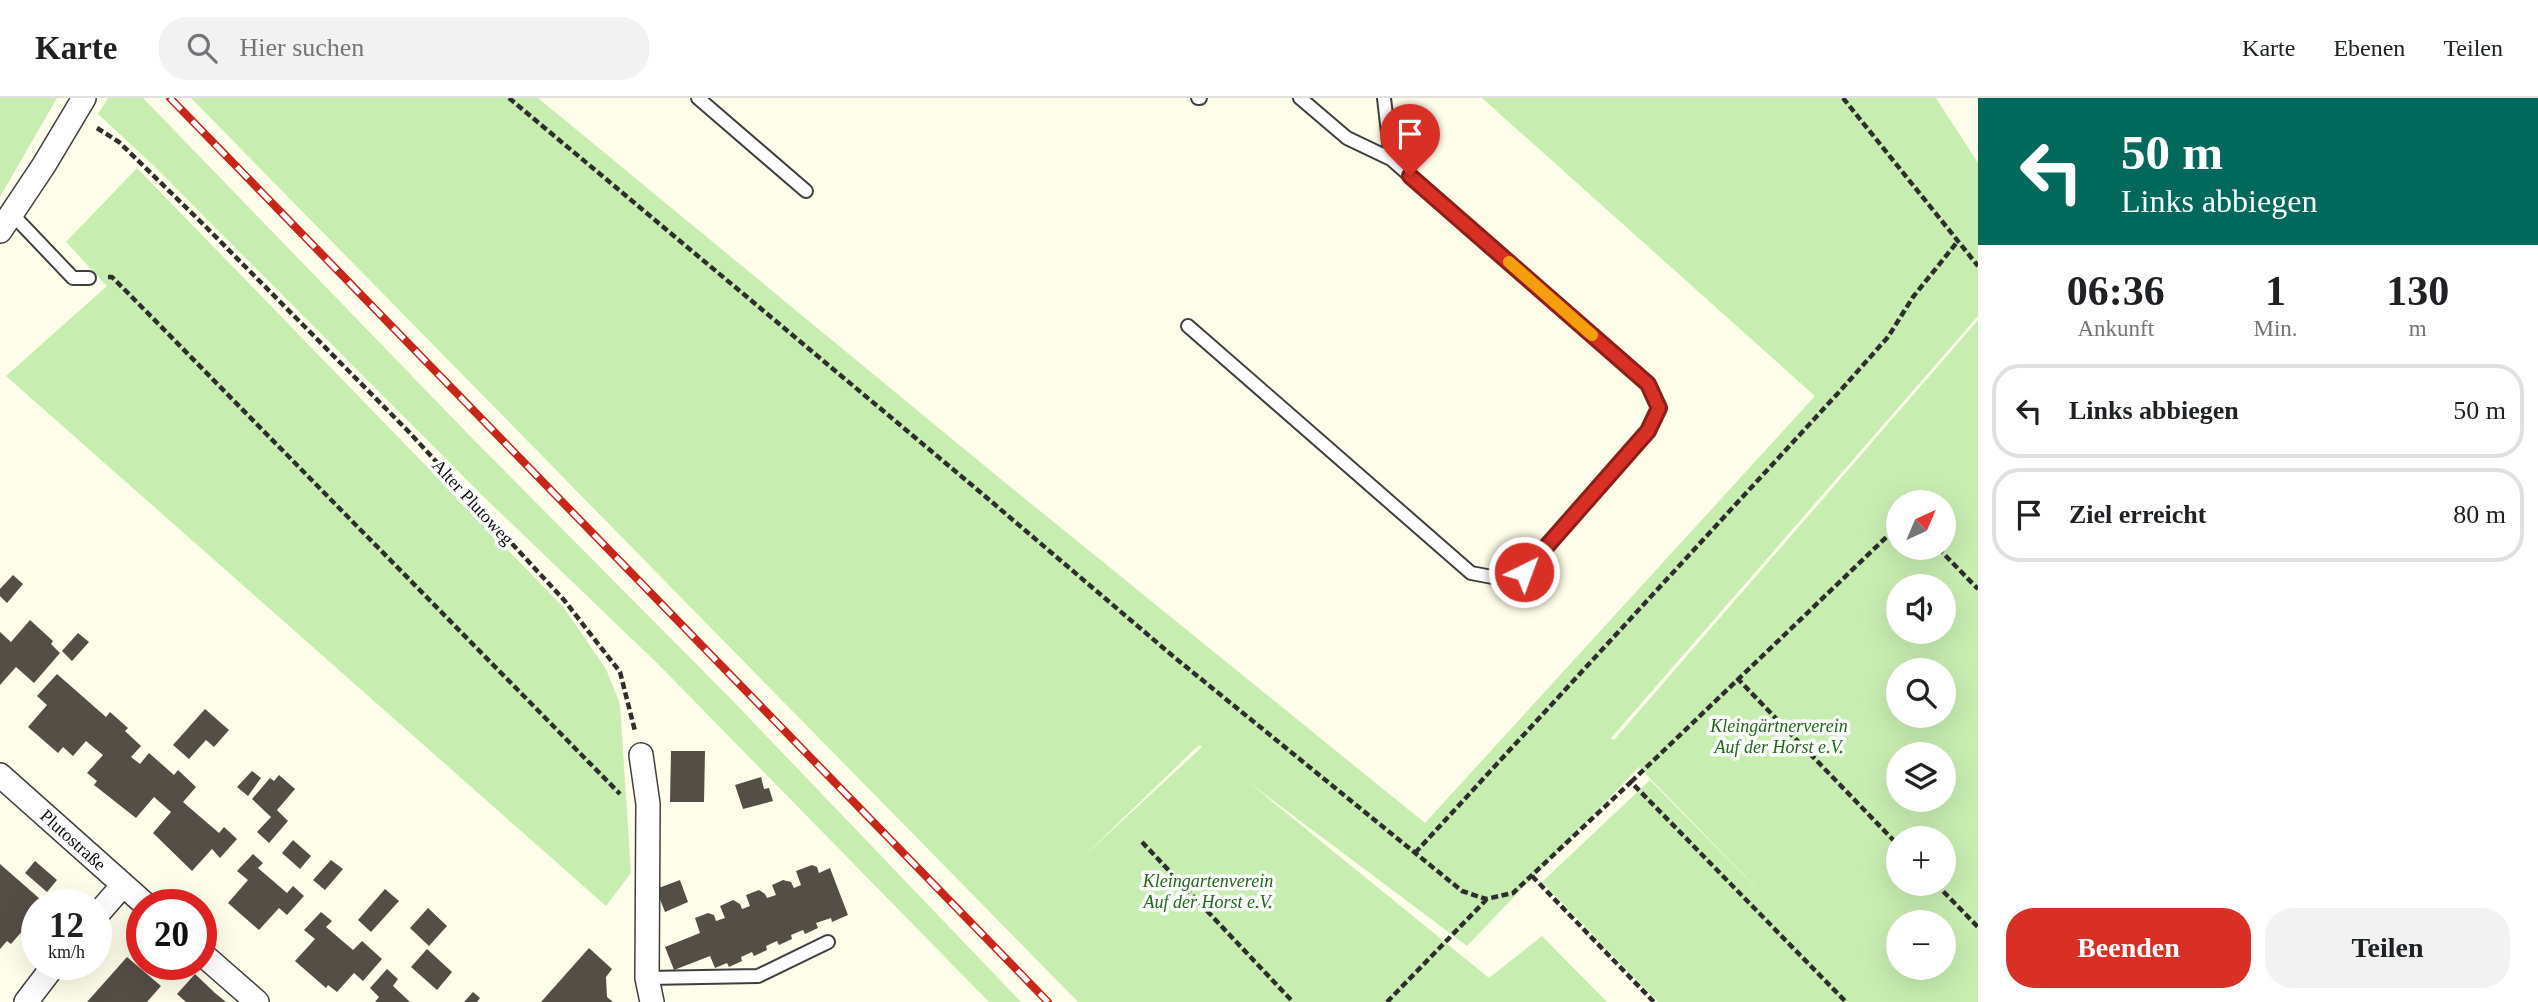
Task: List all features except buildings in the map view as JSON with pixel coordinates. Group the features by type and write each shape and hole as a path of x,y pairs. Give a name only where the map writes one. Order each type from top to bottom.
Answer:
{"street":[{"path":"6,223 79,106"},
{"path":"641,755 648,804 647,978 652,1002"},
{"name":"Plutostraße","path":"0,775 128,889"},
{"path":"112,897 123,884"},
{"path":"217,967 257,1002"},
{"path":"26,1002 43,980"}],"lane":[{"path":"698,98 806,191"},
{"path":"1188,326 1471,573 1503,579 1524,572 1648,431 1659,408 1648,384 1391,159 1347,138 1300,98"},
{"path":"1384,98 1391,159"},
{"path":"6,223 73,278 89,278"},
{"path":"647,978 758,976 828,942"}],"path":[{"path":"509,98 1174,657 1462,891 1486,899 1513,893 1532,877 1886,537"},
{"path":"1843,98 1978,265"},
{"name":"Alter Plutoweg","path":"79,106 206,227 408,431 564,600 620,672 641,755"},
{"path":"1415,853 1888,337 1913,296 1958,241"},
{"path":"89,278 112,277 624,799 648,804"},
{"path":"1950,560 1978,589"},
{"path":"1737,678 1886,832"},
{"path":"1631,782 1846,1002"},
{"path":"1142,842 1293,1002"},
{"path":"1532,877 1654,1002"},
{"path":"1948,896 1978,927"},
{"path":"1387,1002 1486,899"}],"green space":[{"path":"0,98 57,98 0,197"},
{"path":"108,98 143,98 471,437 730,698 1021,1002 989,1002 659,665 486,499 152,164 98,114"},
{"path":"191,98 538,98 997,476 1425,823 1815,396 1482,98 1936,98 1978,163 1978,316 1611,738 1614,740 1978,320 1978,1002 1658,1002 1542,882 1650,780 1780,912 1639,767 1467,946 1247,781 1489,978 1542,936 1607,1002 1078,1002","holes":["1199,745 1202,747 1081,859"]},
{"path":"137,168 564,608 606,669 620,704 631,873 606,906 6,376 107,286 66,242"}],"railway":[{"path":"170,98 1048,1002"}],"slow traffic":[{"path":"1509,262 1592,335"}],"route":[{"path":"1410,176 1648,384 1659,408 1648,431 1524,572"}],"park label":[{"name":"Kleingärtnerverein Auf der Horst e.V.","path":"1779,736"},
{"name":"Kleingartenverein Auf der Horst e.V.","path":"1208,891"}]}
